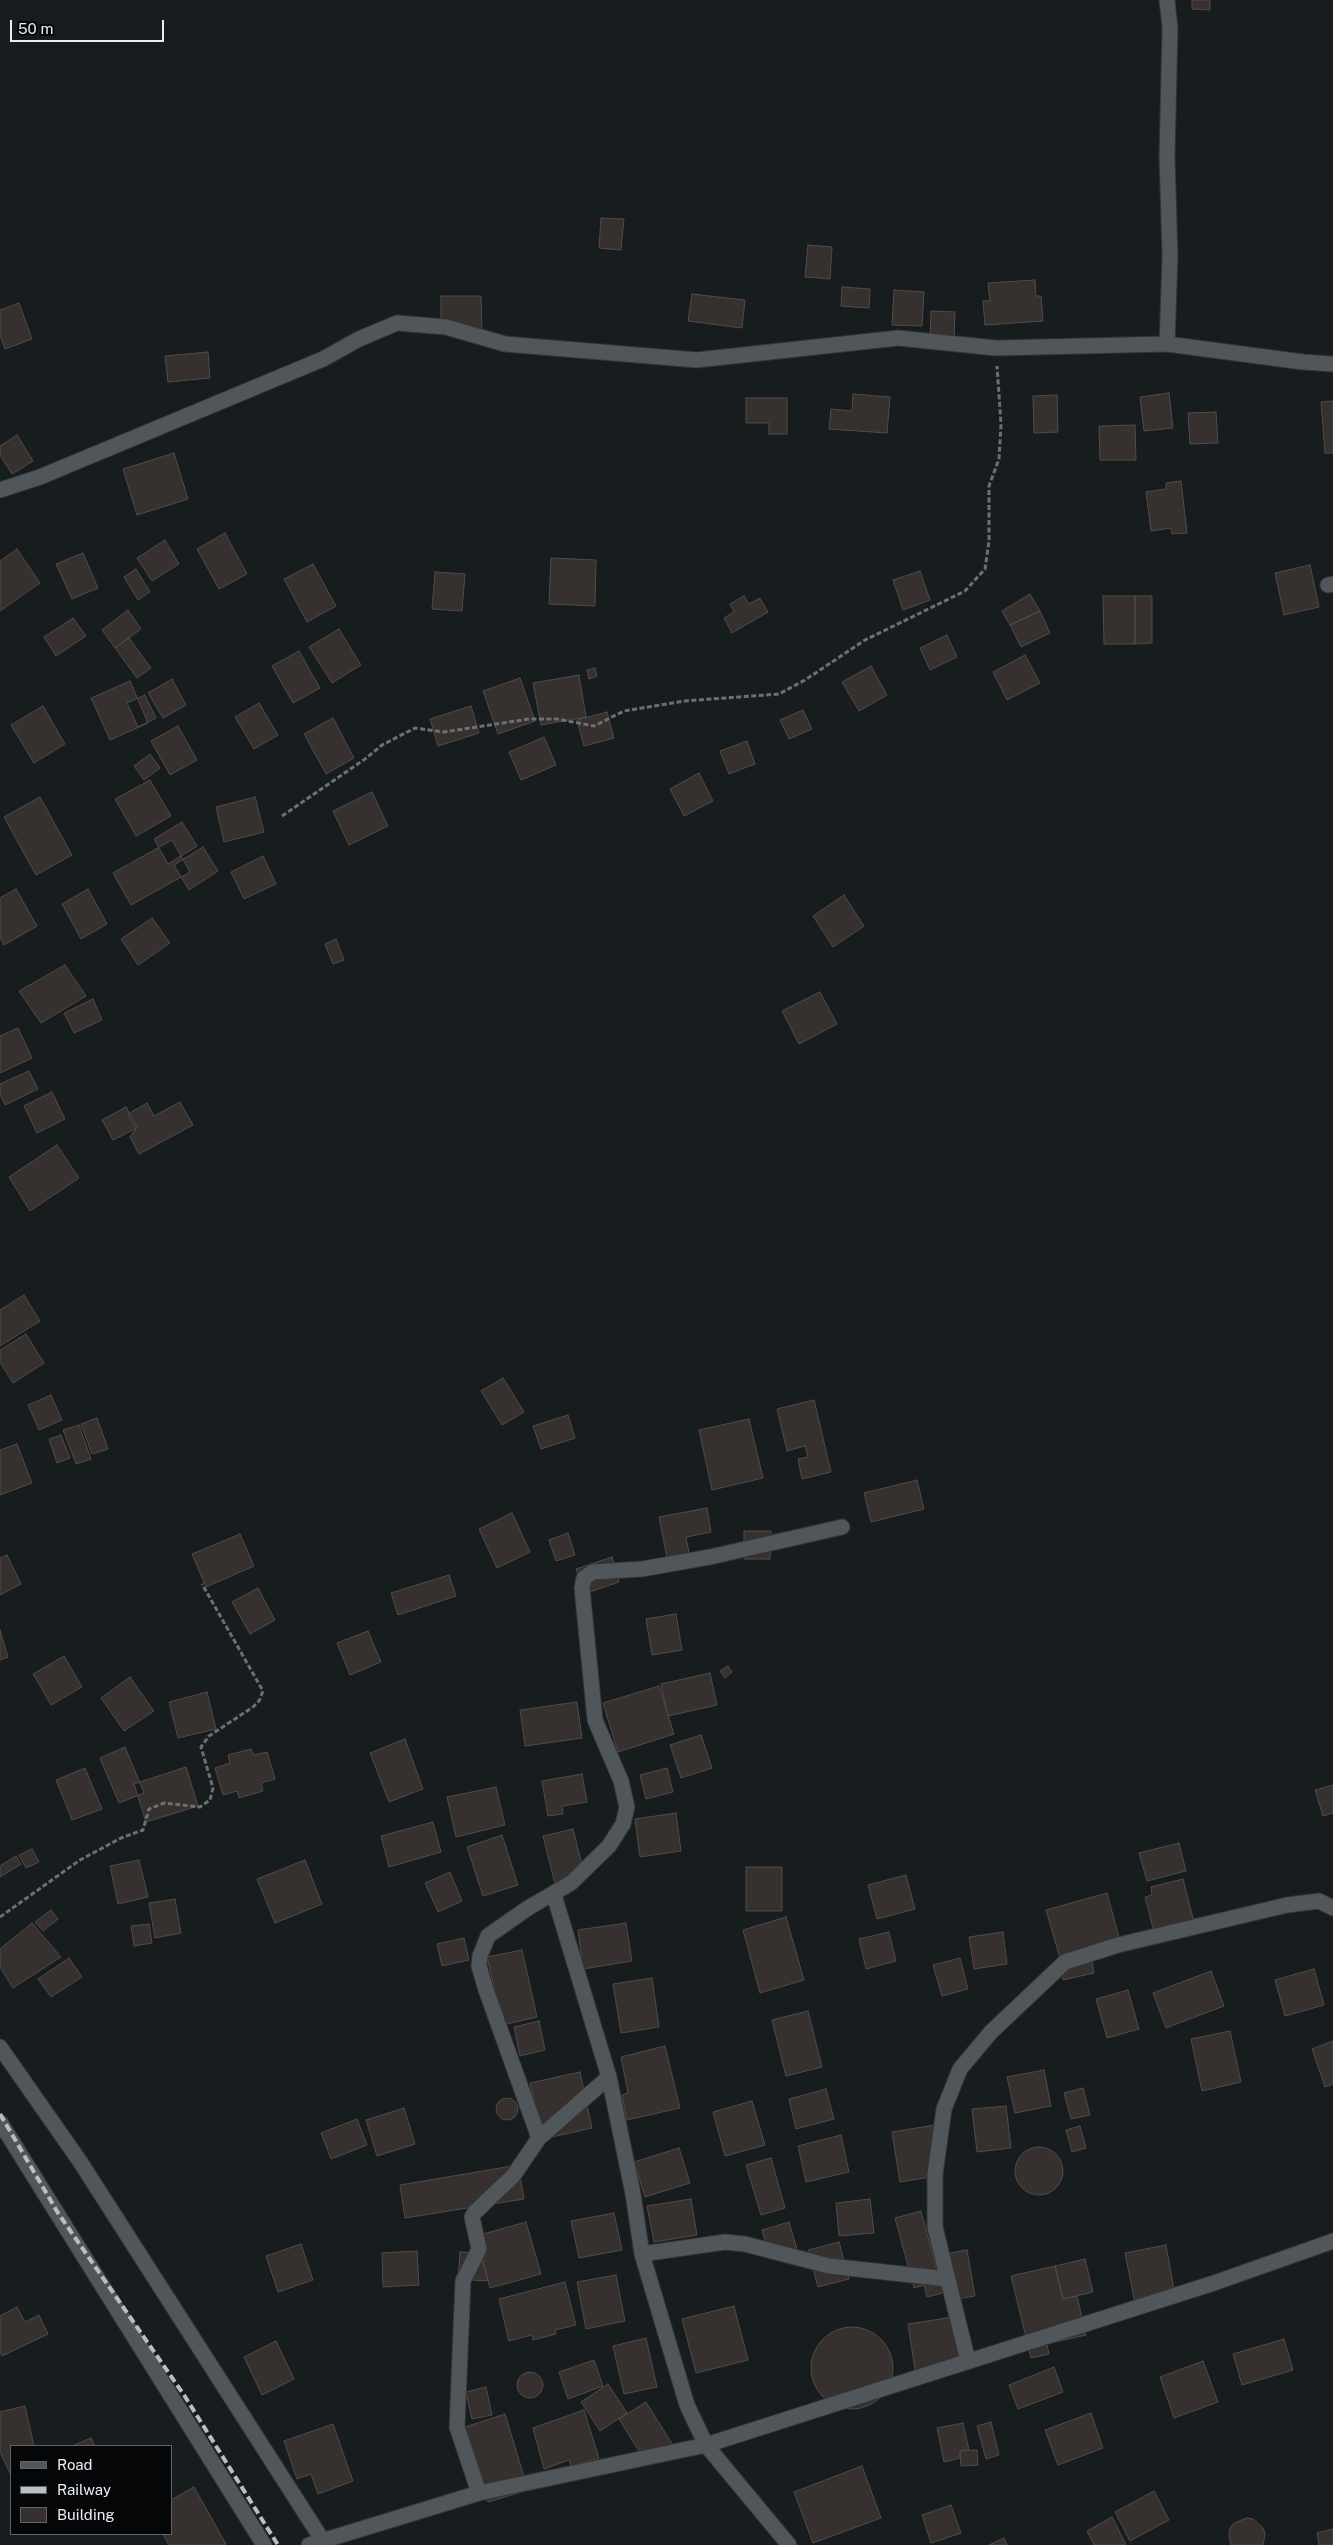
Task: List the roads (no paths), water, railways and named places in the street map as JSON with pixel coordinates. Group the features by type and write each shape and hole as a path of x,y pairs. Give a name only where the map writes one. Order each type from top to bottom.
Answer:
{"street":[{"path":"1167,0 1170,28 1167,157 1170,256 1167,344"},
{"path":"0,490 40,477 323,359 359,338 397,323 446,327 505,344 697,360 898,338 996,348 1167,344 1303,362 1333,364"},
{"path":"539,2138 479,1966 480,1956 488,1936 528,1908 554,1895 588,1868 609,1846 623,1824 627,1807 621,1781 595,1720 582,1588 584,1578 593,1572 642,1569 710,1557 842,1527"},
{"path":"554,1895 610,2077 633,2194 642,2254 687,2405 706,2445 789,2545"},
{"path":"968,2361 935,2228 935,2174 944,2109 960,2069 998,2026 1064,1962 1118,1945 1287,1905 1319,1901 1333,1908"},
{"path":"0,2047 81,2163 316,2543 480,2493 706,2445 1214,2283 1333,2241"},
{"path":"480,2493 457,2427 463,2281 479,2249 472,2217 513,2176 539,2138 610,2077"},
{"path":"0,2122 264,2545"},
{"path":"642,2254 698,2244 732,2242 829,2266 948,2279"}],"railway":[{"path":"0,2114 58,2213 184,2395 278,2545"}]}
